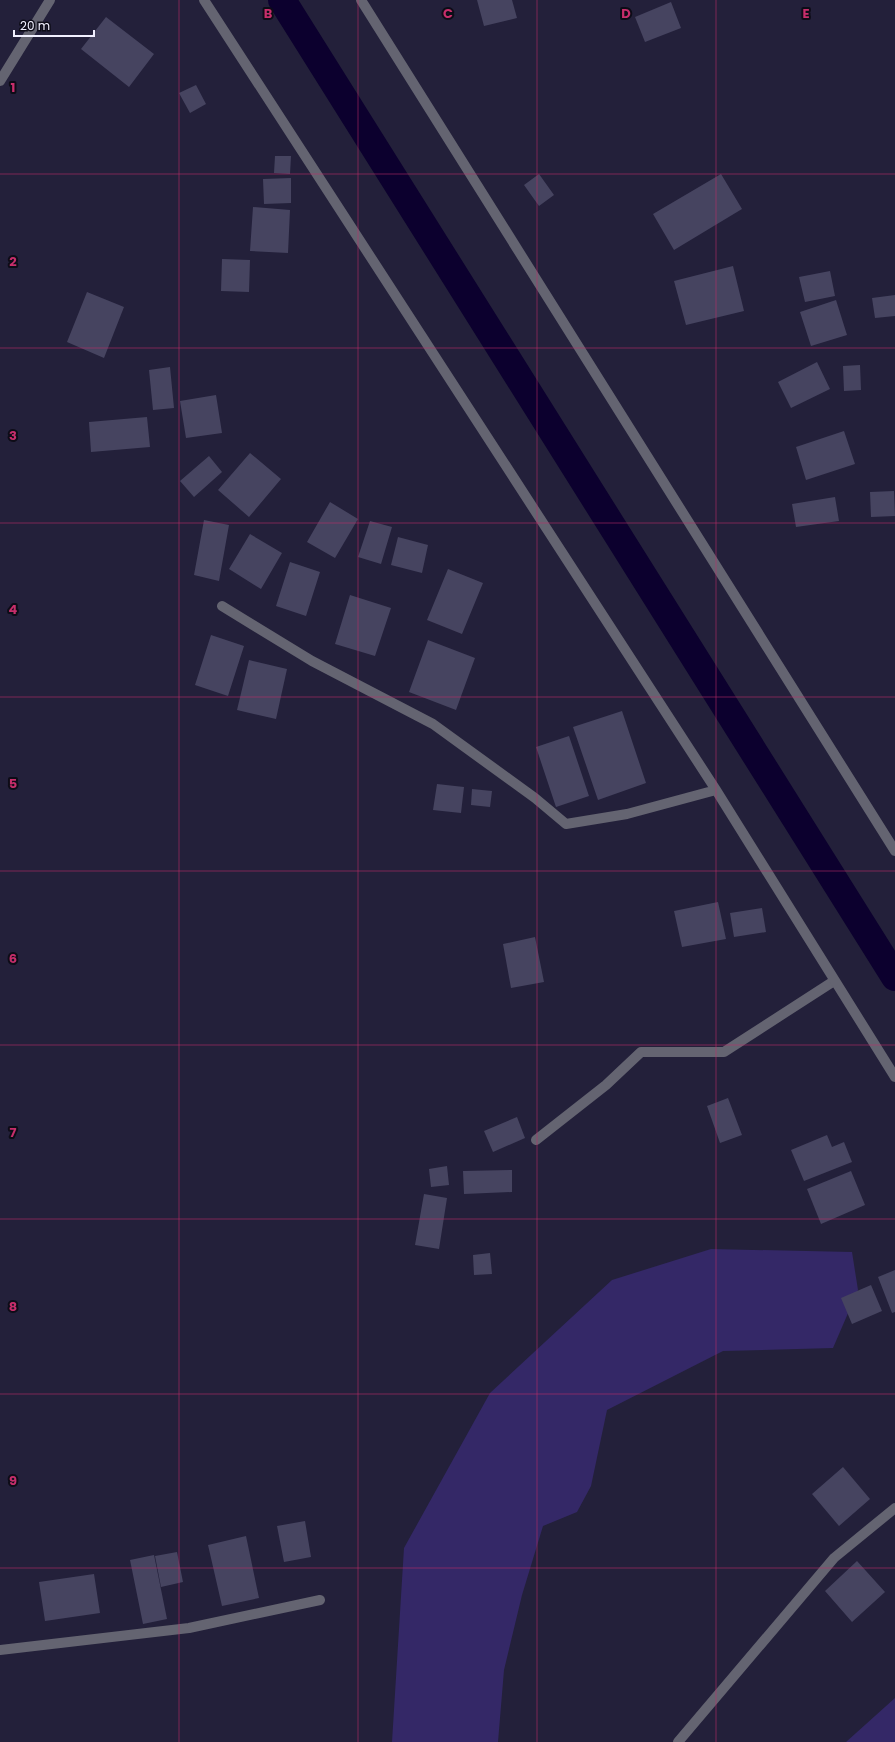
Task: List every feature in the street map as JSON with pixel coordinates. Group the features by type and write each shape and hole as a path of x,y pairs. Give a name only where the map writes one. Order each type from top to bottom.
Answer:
{"street":[{"path":"0,81 50,0"},
{"path":"204,0 716,790 895,1077"},
{"path":"361,0 895,850"},
{"path":"222,606 312,661 433,724 535,798 566,824 627,814 716,790"},
{"path":"536,1140 606,1085 641,1052 724,1052 834,981"},
{"path":"678,1742 834,1558 895,1508"},
{"path":"0,1650 189,1628 320,1600"}],"shaded area":[{"path":"711,1249 852,1252 858,1290 833,1348 723,1351 607,1410 591,1486 577,1512 543,1526 522,1595 504,1670 498,1742 392,1742 404,1548 490,1393 612,1280"},
{"path":"895,1698 895,1742 846,1742"}],"building":[{"path":"477,0 512,0 517,18 484,26"},
{"path":"671,2 681,28 645,42 635,17"},
{"path":"106,17 154,54 129,87 81,49"},
{"path":"196,85 206,104 190,113 179,93"},
{"path":"275,156 291,156 290,174 274,173"},
{"path":"539,174 554,195 539,206 524,185"},
{"path":"721,174 742,209 674,250 653,214"},
{"path":"291,178 291,203 264,204 263,179"},
{"path":"253,207 290,210 288,253 250,251"},
{"path":"222,259 250,260 249,292 221,291"},
{"path":"733,266 744,311 686,325 674,281"},
{"path":"830,271 835,296 805,302 799,277"},
{"path":"87,292 124,307 104,358 67,342"},
{"path":"895,295 895,316 875,318 872,298"},
{"path":"836,300 847,335 811,346 800,312"},
{"path":"817,362 830,389 791,408 778,382"},
{"path":"860,365 861,390 844,391 843,366"},
{"path":"170,367 174,408 153,410 149,370"},
{"path":"216,395 222,433 186,438 180,401"},
{"path":"147,417 150,447 91,452 89,422"},
{"path":"844,431 855,464 806,480 796,447"},
{"path":"250,453 281,479 249,517 218,490"},
{"path":"209,456 222,472 194,497 180,481"},
{"path":"894,491 895,516 871,517 870,492"},
{"path":"835,497 839,521 796,527 792,504"},
{"path":"330,502 358,519 335,558 307,542"},
{"path":"204,520 229,525 219,581 194,575"},
{"path":"370,521 392,527 381,564 358,557"},
{"path":"250,534 282,553 261,589 229,569"},
{"path":"398,537 428,545 422,573 391,565"},
{"path":"290,562 320,572 306,616 276,606"},
{"path":"448,569 483,583 462,634 427,620"},
{"path":"350,595 391,608 375,656 335,644"},
{"path":"211,635 244,646 228,696 195,685"},
{"path":"428,640 475,658 456,710 409,692"},
{"path":"249,660 287,669 276,719 237,710"},
{"path":"622,711 646,783 598,800 573,727"},
{"path":"569,736 589,796 556,807 536,747"},
{"path":"437,784 464,787 461,813 433,810"},
{"path":"472,789 492,791 490,807 471,805"},
{"path":"718,902 726,939 682,947 674,911"},
{"path":"762,908 766,932 734,937 730,913"},
{"path":"535,937 544,982 511,988 503,944"},
{"path":"728,1098 742,1135 720,1143 707,1106"},
{"path":"517,1117 525,1138 493,1152 484,1131"},
{"path":"827,1135 832,1147 844,1142 852,1162 804,1181 791,1150"},
{"path":"447,1166 449,1185 431,1187 429,1169"},
{"path":"512,1170 512,1192 464,1194 463,1171"},
{"path":"851,1171 865,1205 821,1224 807,1189"},
{"path":"424,1194 447,1198 439,1249 415,1245"},
{"path":"490,1253 492,1274 474,1275 473,1255"},
{"path":"895,1270 895,1312 892,1313 878,1277"},
{"path":"871,1285 882,1311 852,1324 841,1298"},
{"path":"843,1467 870,1499 839,1526 812,1494"},
{"path":"305,1521 311,1557 284,1562 277,1526"},
{"path":"246,1536 259,1598 222,1606 208,1545"},
{"path":"177,1552 183,1582 161,1587 155,1556"},
{"path":"154,1555 167,1619 143,1624 130,1560"},
{"path":"857,1561 885,1592 852,1622 825,1591"},
{"path":"94,1574 100,1613 45,1621 39,1582"}],"waterway":[{"path":"282,0 895,977"}]}
